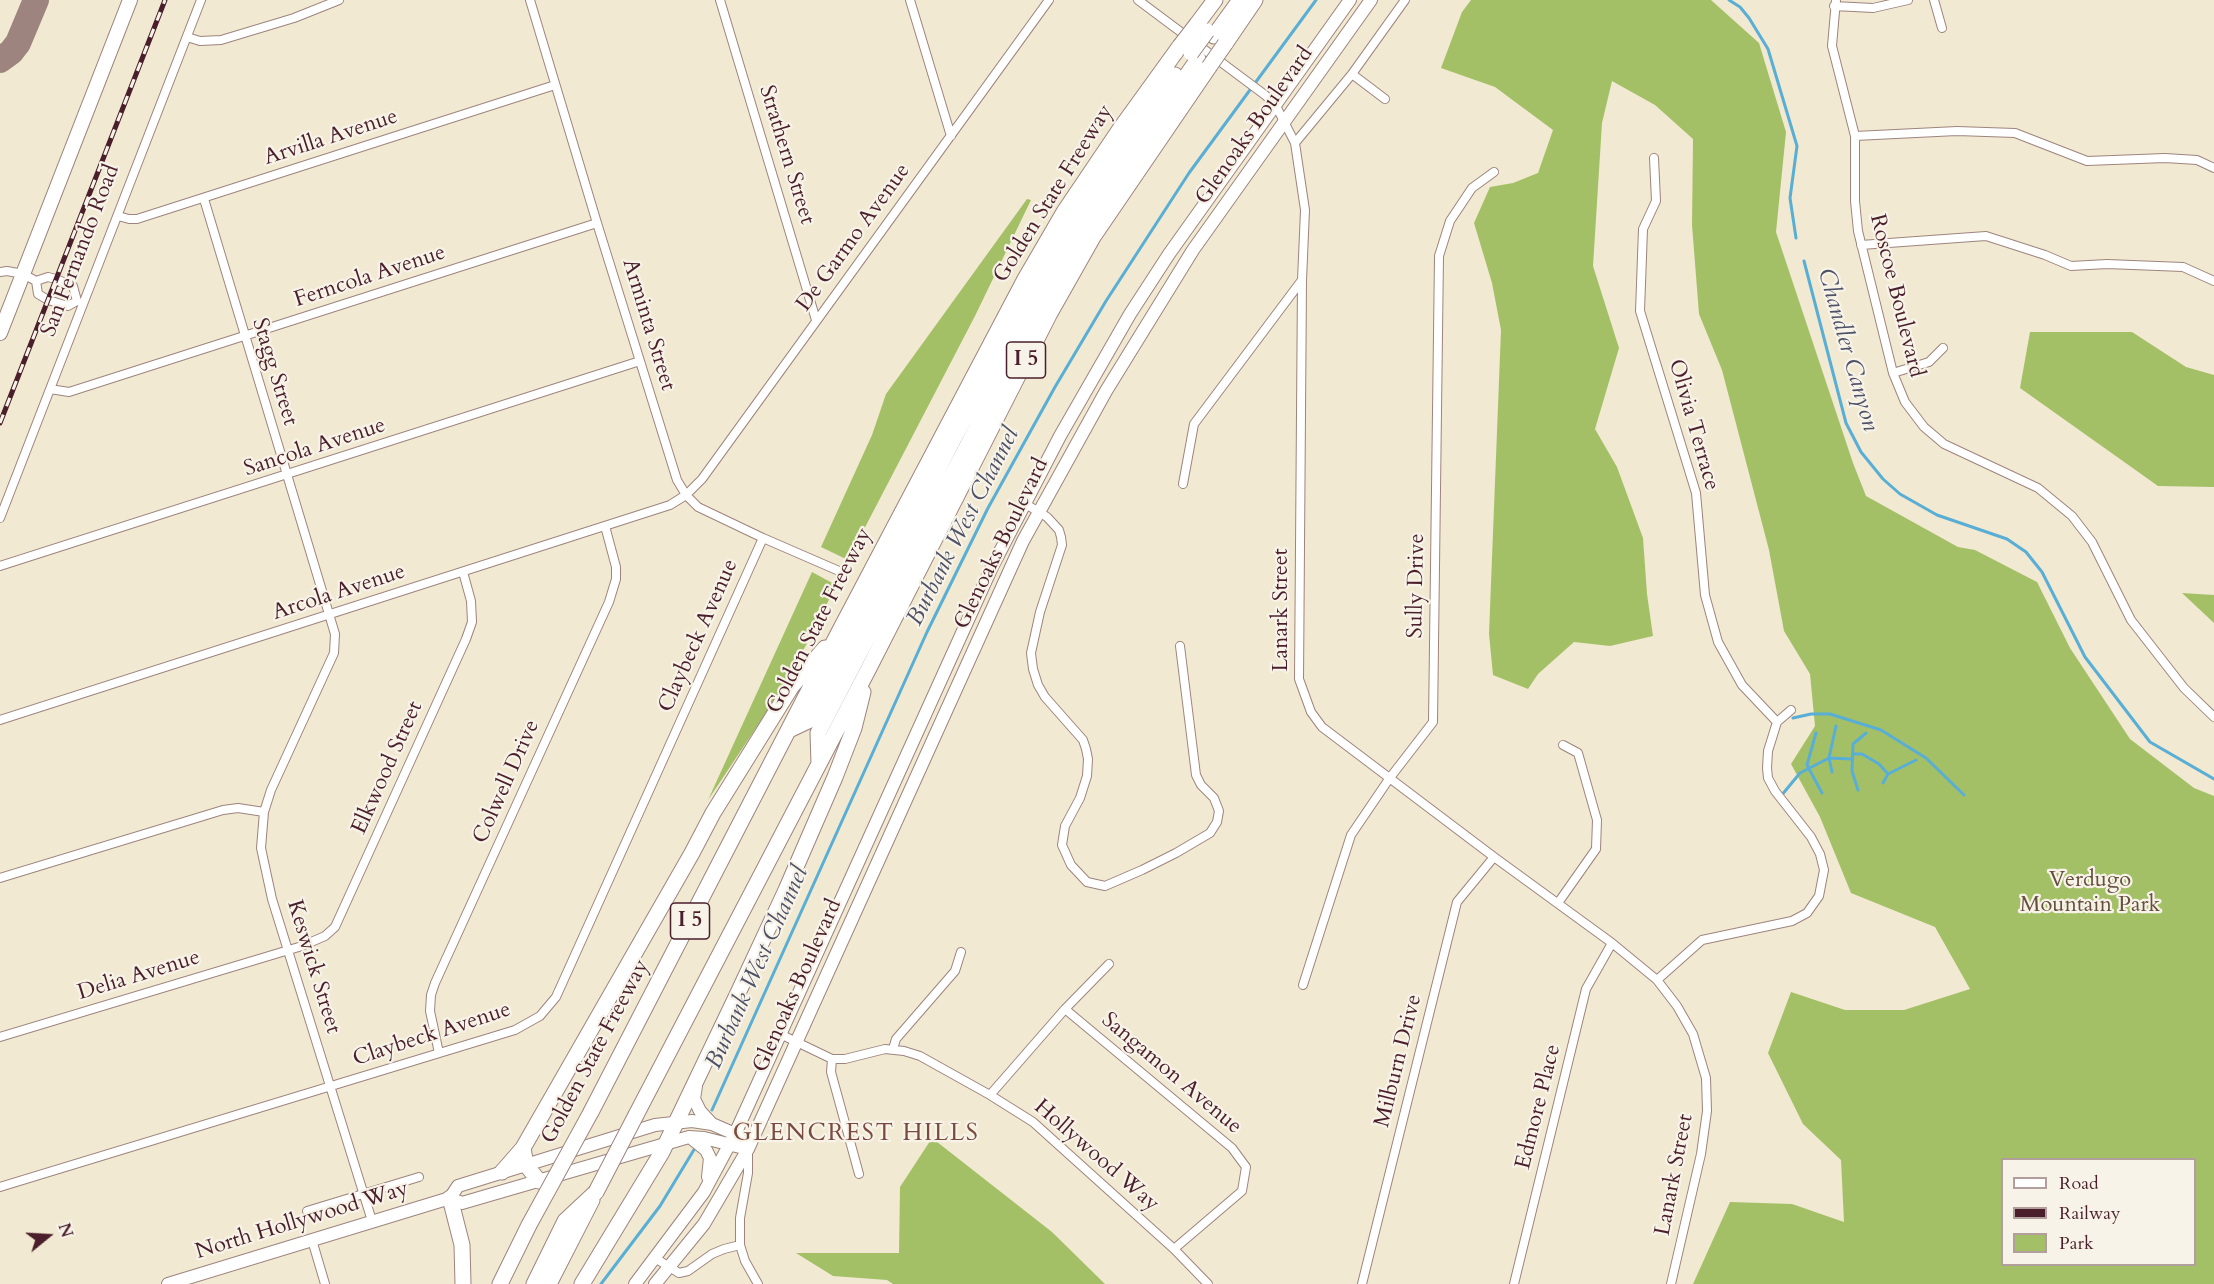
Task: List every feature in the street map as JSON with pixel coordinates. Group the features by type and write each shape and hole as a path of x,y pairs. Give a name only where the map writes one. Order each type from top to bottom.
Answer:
{"highway":[{"name":"Golden State Freeway","path":"500,1284 1025,279 1064,213 1120,129 1195,56 1211,34 1215,0"},
{"path":"1211,34 1229,0"},
{"path":"1211,34 1240,0"},
{"name":"Golden State Freeway","path":"549,1284 567,1234 596,1192 869,668 1050,313 1195,56 1211,34 1255,0"},
{"path":"789,730 810,720 952,442 1047,263 1112,162 1195,56"},
{"path":"819,764 818,733 1055,278 1071,248 1195,56"},
{"path":"502,1172 523,1148 687,863 712,813 792,687 839,632"},
{"path":"582,1284 666,1144 786,890 854,728 869,668"},
{"path":"523,1148 526,1165 539,1181"},
{"path":"450,1198 462,1245 463,1284"},
{"path":"534,1284 567,1234"}],"main road":[{"name":"San Fernando Road","path":"0,333 130,0"},
{"name":"Glenoaks Boulevard","path":"635,1284 704,1192 729,1146 992,567 1060,436 1130,314 1169,254 1350,0"},
{"name":"Glenoaks Boulevard","path":"655,1284 704,1224 748,1149 1039,511 1106,391 1193,250 1371,0"},
{"path":"864,849 880,856"},
{"path":"698,1075 694,1099 700,1111 712,1124"},
{"name":"North Hollywood Way","path":"450,1198 458,1186 655,1125 692,1122 712,1124 735,1134 748,1149"},
{"path":"689,1137 706,1150 710,1158 710,1169 704,1192"},
{"name":"North Hollywood Way","path":"174,1283 450,1198 462,1203 689,1137 704,1138 748,1149"}],"street":[{"name":"San Fernando Road","path":"0,518 81,302 118,216 201,0"},
{"path":"187,37 200,41 222,40 294,18 339,0"},
{"name":"Arminta Street","path":"530,0 677,480 686,495 698,507 839,571"},
{"name":"Strathern Street","path":"720,0 816,320"},
{"path":"910,0 951,136"},
{"name":"De Garmo Avenue","path":"686,495 702,479 1049,0"},
{"name":"Lanark Street","path":"1138,0 1265,94 1275,104 1295,143 1305,210 1302,280 1299,679 1311,712 1322,727 1389,779 1612,943 1657,980 1677,1006 1693,1034 1706,1078 1707,1111 1701,1154 1671,1284"},
{"path":"1295,143 1352,74 1405,0"},
{"path":"1835,3 1873,8 1908,0"},
{"path":"1934,0 1942,28"},
{"name":"Roscoe Boulevard","path":"1835,3 1833,46 1855,136 1855,201 1861,245 1893,373 1905,402 1924,427 1944,444 2038,488 2072,516 2092,542 2131,620 2184,688 2214,717"},
{"path":"1352,74 1385,99"},
{"name":"Arvilla Avenue","path":"118,216 137,219 204,199 555,85"},
{"path":"1855,136 1957,131 2015,133 2087,161 2187,159 2198,160 2214,168"},
{"name":"Olivia Terrace","path":"1654,158 1656,201 1643,228 1640,311 1696,493 1705,595 1718,642 1742,685 1777,722"},
{"name":"Sully Drive","path":"1303,986 1351,835 1389,779 1433,722 1439,256 1450,221 1472,188 1494,172"},
{"name":"Stagg Street","path":"204,199 335,634 334,653 271,790"},
{"name":"Ferncola Avenue","path":"50,389 69,392 597,223"},
{"path":"1861,245 1986,236 2071,266 2107,264 2183,267 2214,282"},
{"path":"0,272 23,273 36,281 39,294 48,300 68,306 81,302 73,286 48,277 36,281"},
{"path":"1183,484 1194,424 1302,280"},
{"path":"1893,373 1929,362 1943,348"},
{"name":"Sancola Avenue","path":"0,566 287,476 640,361"},
{"name":"Arcola Avenue","path":"0,720 670,505 686,495"},
{"path":"1024,503 1047,517 1059,530 1062,545 1033,638 1031,653 1033,669 1045,697 1083,740 1088,759 1087,776 1080,798 1065,826 1062,845 1071,865 1087,882 1106,886 1176,853 1210,833 1217,822 1219,811 1214,798 1196,775 1180,646"},
{"name":"Colwell Drive","path":"439,1053 430,1011 431,995 435,983 609,602 616,579 616,567 605,526"},
{"name":"Claybeck Avenue","path":"0,1187 515,1030 540,1016 556,997 763,538"},
{"name":"Elkwood Street","path":"289,949 325,936 335,927 342,913 466,639 472,622 471,601 463,572"},
{"path":"1657,980 1702,940 1792,921 1807,913 1819,896 1824,870 1817,847 1775,791 1768,778 1768,751 1777,722 1791,710"},
{"path":"1558,903 1596,849 1597,820 1578,753 1563,745"},
{"name":"Keswick Street","path":"271,790 264,812 261,848 270,890 372,1221"},
{"path":"0,878 223,810 238,808 264,812"},
{"name":"Milburn Drive","path":"1362,1284 1457,902 1494,857"},
{"name":"Edmore Place","path":"1515,1284 1586,989 1612,943"},
{"name":"Delia Avenue","path":"0,1037 289,949"},
{"path":"893,1048 896,1039 955,971 961,952"},
{"path":"990,1095 1065,1009 1109,964"},
{"name":"Sangamon Avenue","path":"1065,1009 1232,1148 1246,1167 1242,1191 1174,1249"},
{"path":"780,1034 832,1059 831,1072 859,1174"},
{"name":"Hollywood Way","path":"832,1059 845,1059 893,1048 920,1056 990,1095 1033,1122 1174,1249 1208,1284"},
{"path":"748,1149 748,1173 740,1218 740,1245 745,1261 758,1284"},
{"name":"North Hollywood Way","path":"308,1211 419,1177"},
{"path":"312,1240 325,1284"},
{"path":"656,1258 679,1273 688,1271 712,1254 740,1245"}],"green space":[{"name":"Verdugo Mountain Park","path":"1471,0 1711,0 1759,43 1786,132 1776,232 1866,496 1958,547 1975,550 2037,582 2070,648 2130,739 2194,788 2214,796 2214,1284 1693,1284 1730,1202 1792,1204 1844,1222 1841,1160 1803,1124 1768,1053 1791,992 1845,1010 1904,1010 1970,989 1935,927 1851,893 1820,817 1791,764 1815,726 1810,674 1784,631 1769,550 1722,370 1699,314 1692,225 1693,139 1655,105 1612,81 1602,123 1593,266 1619,348 1595,429 1617,467 1643,538 1653,636 1610,646 1574,642 1538,674 1528,689 1493,675 1489,634 1501,330 1492,283 1474,223 1490,187 1513,183 1538,173 1553,130 1495,87 1441,68 1462,12"},
{"path":"1027,199 1031,200 975,316 848,560 821,547 872,435 886,394"},
{"path":"2030,332 2132,332 2186,367 2214,375 2214,487 2158,486 2020,388"},
{"path":"812,572 836,585 813,633 774,701 708,800"},
{"path":"2182,593 2214,595 2214,623"},
{"path":"932,1138 1052,1232 1105,1284 893,1284 887,1280 833,1276 796,1253 899,1253 900,1187"}],"waterway":[{"name":"Burbank West Channel","path":"712,1110 927,632 988,508 1106,301 1189,173 1316,0"},
{"name":"Chandler Canyon","path":"1729,0 1740,7 1749,18 1768,49 1797,146 1790,198 1796,238"},
{"name":"Chandler Canyon","path":"1804,261 1846,423 1861,452 1883,479 1900,494 1937,515 2007,539 2026,552 2042,572 2085,657 2150,742 2214,779"},
{"path":"1793,718 1811,714 1830,714 1881,730 1926,758 1964,795"},
{"path":"1832,772 1829,758 1836,726"},
{"path":"1816,733 1807,765 1822,793"},
{"path":"1858,790 1852,771 1853,744 1866,733"},
{"path":"1853,754 1862,754 1879,764 1888,774"},
{"path":"1781,796 1800,773 1829,758 1852,759"},
{"path":"1883,783 1888,774 1916,760"},
{"name":"Burbank West Channel","path":"601,1284 660,1206 695,1148"}],"taxiway":[{"path":"0,60 18,43 36,0"}],"railway":[{"path":"0,423 165,0"}],"district":[{"name":"GLENCREST HILLS","path":"856,1134"}]}
